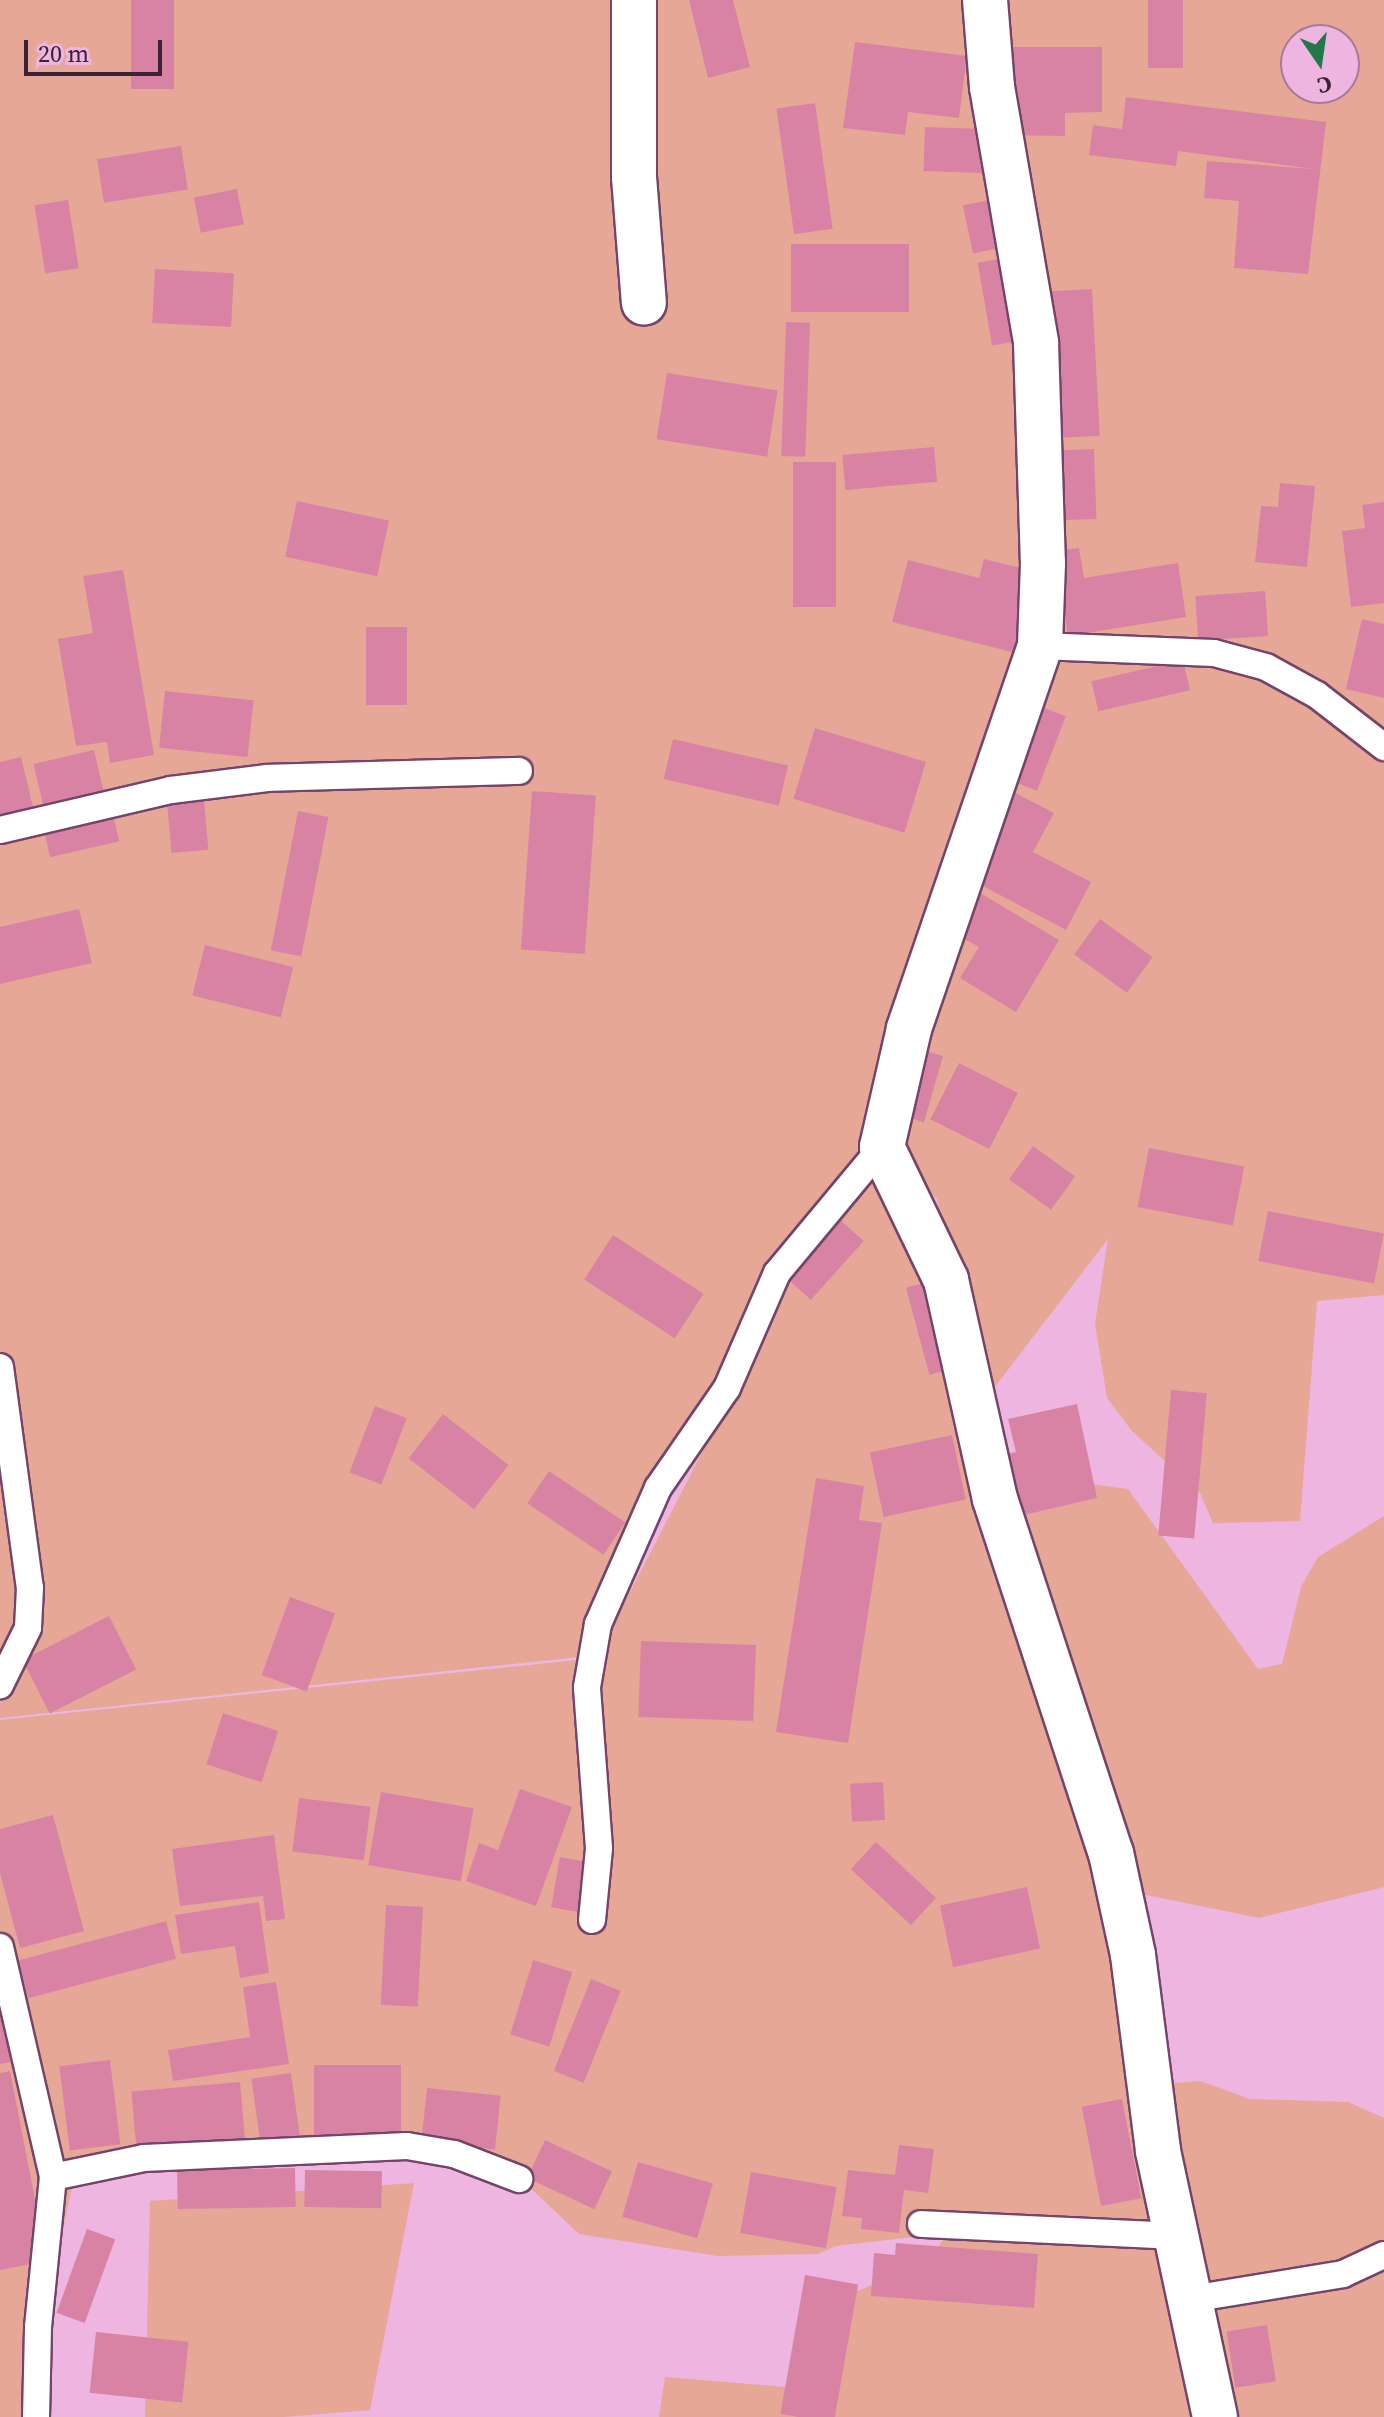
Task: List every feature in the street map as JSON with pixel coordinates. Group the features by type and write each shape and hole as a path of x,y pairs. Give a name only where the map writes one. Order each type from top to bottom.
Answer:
{"street":[{"path":"634,0 634,177 644,303"},
{"path":"985,0 992,87 1036,343 1043,563 1040,646 914,1014 882,1147 946,1280 995,1499 1111,1853 1133,1955 1146,2079 1175,2236 1215,2417"}],"lane":[{"path":"1040,646 1214,653 1266,667 1317,695 1384,747"},
{"path":"0,830 171,790 267,778 519,771"},
{"path":"592,1920 599,1888 599,1848 587,1687 598,1624 658,1488 727,1388 777,1273 882,1147"},
{"path":"0,1367 30,1588 28,1628 0,1685"},
{"path":"0,1947 53,2177 38,2327 36,2417"},
{"path":"53,2177 144,2158 407,2146 454,2154 519,2179"},
{"path":"921,2224 1175,2236"},
{"path":"1191,2299 1343,2274 1384,2255"}],"shaded area":[{"path":"0,0 1384,0 1384,1295 1317,1301 1300,1521 1213,1523 1200,1493 1132,1431 1107,1398 1095,1324 1108,1239 981,1405 984,1492 1045,1478 1128,1489 1258,1669 1282,1664 1301,1587 1318,1557 1384,1516 1384,1887 1259,1918 1117,1889 1149,2085 1200,2081 1250,2099 1348,2102 1384,2118 1384,2417 659,2417 665,2377 811,2389 824,2305 930,2261 947,2233 836,2246 818,2254 718,2256 579,2234 521,2179 392,2147 240,2149 72,2188 41,2329 43,2417 0,2417 0,1954 19,2043 0,1931 0,1720 596,1658 739,1381 780,1269 888,1153 935,1201 971,1353 937,1199 888,1149 777,1267 589,1656 0,1718"},
{"path":"414,2183 370,2410 284,2417 145,2417 150,2201"}],"building":[{"path":"131,0 174,0 174,89 131,89"},
{"path":"689,0 733,0 750,67 708,78"},
{"path":"1148,0 1183,0 1183,68 1148,68"},
{"path":"855,42 967,56 959,118 908,112 905,135 843,128"},
{"path":"1003,47 1102,47 1102,112 1065,113 1065,136 1009,135"},
{"path":"1126,97 1326,122 1308,274 1234,268 1239,201 1204,198 1207,161 1314,169 1178,151 1176,166 1089,155 1093,125 1122,129"},
{"path":"815,103 833,229 794,234 776,108"},
{"path":"925,127 995,129 993,173 923,171"},
{"path":"181,146 188,189 104,203 97,159"},
{"path":"237,189 244,224 201,233 194,197"},
{"path":"1003,197 1013,245 973,253 963,206"},
{"path":"68,200 79,268 45,273 34,205"},
{"path":"791,244 909,244 909,312 791,312"},
{"path":"1016,256 1031,339 992,345 978,263"},
{"path":"155,269 234,273 231,327 152,323"},
{"path":"1092,289 1100,436 1049,438 1041,292"},
{"path":"786,322 810,323 805,457 781,456"},
{"path":"667,373 778,391 767,457 657,439"},
{"path":"934,447 937,482 845,490 842,455"},
{"path":"1094,449 1096,519 1052,520 1050,451"},
{"path":"793,462 836,462 836,607 793,607"},
{"path":"1280,483 1315,486 1307,567 1255,562 1261,506 1278,507"},
{"path":"297,501 389,521 377,576 285,557"},
{"path":"1384,502 1384,603 1351,607 1342,531 1365,528 1362,505"},
{"path":"1079,548 1084,578 1178,563 1186,617 1068,636 1055,551"},
{"path":"984,559 1037,572 1016,653 892,622 908,560 979,578"},
{"path":"123,570 154,755 110,763 107,742 76,746 58,639 93,633 83,576"},
{"path":"1265,591 1268,636 1198,641 1195,596"},
{"path":"1362,619 1384,624 1384,698 1346,689"},
{"path":"366,627 407,627 407,705 366,705"},
{"path":"1183,660 1190,690 1098,711 1091,681"},
{"path":"165,691 254,700 248,757 159,748"},
{"path":"1034,704 1066,716 1037,791 1005,779"},
{"path":"815,728 926,762 904,833 793,799"},
{"path":"673,739 788,766 779,805 664,779"},
{"path":"94,750 105,797 44,811 34,764"},
{"path":"21,757 34,811 0,819 0,762"},
{"path":"1010,790 1054,813 1033,852 1091,882 1066,930 964,876"},
{"path":"532,791 596,795 585,954 521,950"},
{"path":"204,800 208,850 171,853 167,803"},
{"path":"298,811 328,817 301,956 271,950"},
{"path":"113,814 119,841 50,857 44,830"},
{"path":"970,887 1059,940 1016,1012 960,978 979,947 945,928"},
{"path":"79,909 92,963 0,984 0,927"},
{"path":"1100,919 1153,957 1127,993 1074,955"},
{"path":"205,945 293,967 281,1017 192,995"},
{"path":"919,1049 943,1056 924,1122 900,1115"},
{"path":"959,1063 1018,1093 989,1149 930,1119"},
{"path":"1033,1146 1075,1177 1051,1210 1009,1179"},
{"path":"1149,1148 1244,1167 1233,1225 1138,1207"},
{"path":"1268,1211 1384,1234 1374,1284 1258,1261"},
{"path":"837,1217 864,1241 811,1300 784,1276"},
{"path":"613,1235 704,1294 675,1338 584,1279"},
{"path":"935,1280 958,1367 929,1375 906,1288"},
{"path":"1171,1390 1207,1393 1194,1539 1158,1535"},
{"path":"1077,1404 1097,1498 1006,1519 992,1457 1016,1452 1008,1419"},
{"path":"375,1406 407,1418 381,1484 350,1472"},
{"path":"443,1414 508,1465 474,1509 409,1458"},
{"path":"952,1435 966,1500 884,1517 870,1452"},
{"path":"549,1471 625,1522 603,1555 527,1503"},
{"path":"816,1478 864,1486 859,1520 882,1523 848,1743 776,1732"},
{"path":"290,1597 335,1613 307,1691 262,1675"},
{"path":"109,1616 136,1669 50,1713 23,1660"},
{"path":"641,1641 756,1645 753,1721 638,1717"},
{"path":"223,1713 278,1731 261,1782 206,1764"},
{"path":"883,1782 885,1820 852,1822 850,1784"},
{"path":"520,1789 572,1807 536,1906 466,1881 479,1843 498,1850"},
{"path":"381,1792 474,1808 461,1881 368,1865"},
{"path":"299,1798 370,1807 364,1860 292,1852"},
{"path":"53,1815 84,1931 20,1948 0,1873 0,1829"},
{"path":"274,1835 285,1919 266,1921 263,1896 180,1906 172,1849"},
{"path":"876,1842 936,1898 911,1925 851,1869"},
{"path":"560,1857 593,1863 585,1913 551,1907"},
{"path":"1027,1887 1040,1949 953,1967 940,1906"},
{"path":"259,1902 269,1973 240,1978 235,1946 181,1954 175,1915"},
{"path":"386,1905 423,1907 418,2007 381,2005"},
{"path":"166,1921 176,1959 28,1998 18,1961"},
{"path":"533,1960 572,1972 549,2047 510,2035"},
{"path":"591,1979 621,1991 584,2083 554,2071"},
{"path":"276,1982 289,2064 173,2081 168,2050 250,2037 243,1987"},
{"path":"0,2011 11,2062 0,2064"},
{"path":"110,2060 120,2144 70,2151 59,2066"},
{"path":"314,2065 401,2065 401,2139 314,2139"},
{"path":"10,2071 47,2261 0,2270 0,2073"},
{"path":"291,2073 300,2137 260,2143 251,2079"},
{"path":"240,2082 245,2140 136,2149 131,2091"},
{"path":"427,2088 501,2096 495,2149 421,2142"},
{"path":"1122,2099 1141,2198 1101,2206 1082,2107"},
{"path":"545,2140 612,2171 594,2209 527,2178"},
{"path":"899,2145 934,2149 928,2193 904,2190 899,2233 861,2229 862,2218 842,2216 848,2170 895,2175"},
{"path":"638,2162 713,2183 697,2238 622,2217"},
{"path":"295,2168 296,2207 178,2209 177,2170"},
{"path":"305,2170 382,2171 381,2208 304,2207"},
{"path":"751,2172 837,2187 826,2248 740,2233"},
{"path":"87,2229 115,2239 85,2323 57,2313"},
{"path":"896,2243 1038,2254 1034,2308 871,2296 874,2253 895,2255"},
{"path":"805,2275 858,2284 835,2417 781,2414"},
{"path":"1267,2325 1276,2381 1235,2388 1227,2331"},
{"path":"96,2332 188,2342 182,2402 90,2393"}]}
